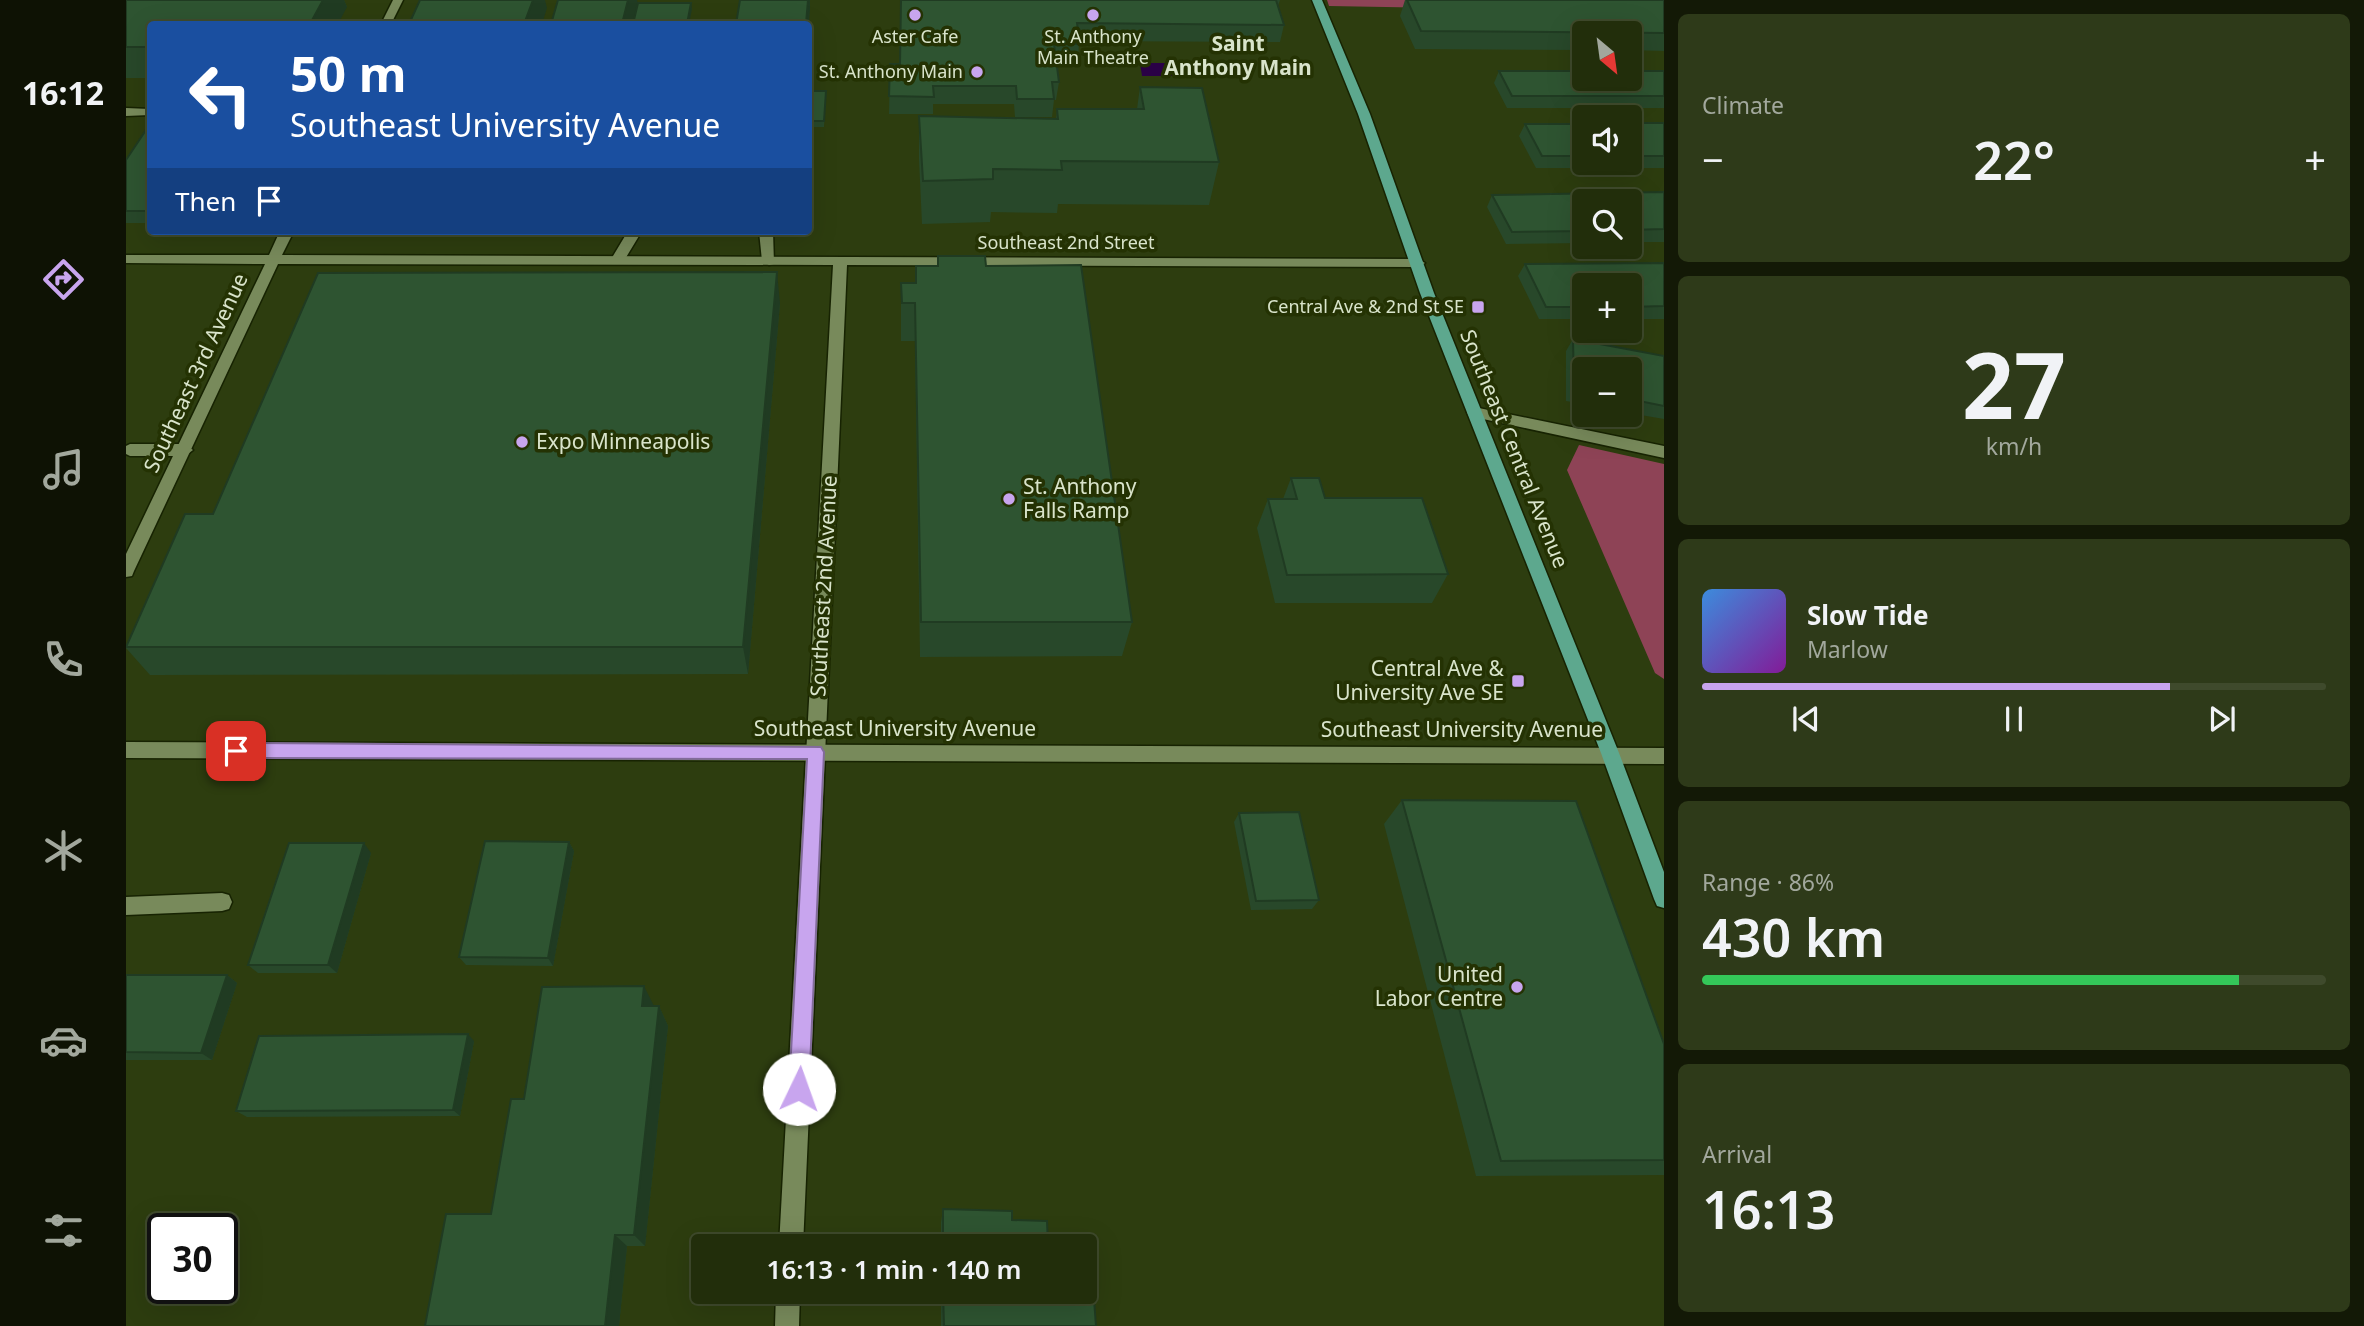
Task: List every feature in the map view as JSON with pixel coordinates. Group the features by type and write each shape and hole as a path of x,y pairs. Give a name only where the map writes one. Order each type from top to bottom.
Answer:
{"main road":[{"name":"Southeast Central Avenue","path":"1317,0 1364,114 1474,412 1610,754 1664,899"}],"street":[{"path":"388,21 398,0"},
{"path":"126,112 147,113"},
{"name":"Southeast 3rd Avenue","path":"126,571 285,235"},
{"path":"617,261 633,235"},
{"path":"766,235 769,261"},
{"name":"Southeast 2nd Street","path":"126,259 1418,263"},
{"name":"Southeast 2nd Avenue","path":"792,1234 840,261"},
{"path":"1474,412 1664,452"},
{"path":"130,450 185,450"},
{"name":"Southeast University Avenue","path":"126,750 1664,755"},
{"path":"126,906 222,902"},
{"path":"787,1326 788,1304"}],"shaded area":[{"path":"1327,0 1664,0 1664,12 1329,6"},
{"path":"1140,63 1198,63 1201,76 1142,76"},
{"path":"1579,445 1664,464 1664,679 1655,673 1567,470"}],"building":[{"path":"126,0 323,0 312,21 147,21 147,47 126,47"},
{"path":"420,0 533,0 525,21 410,21"},
{"path":"558,0 628,0 623,21 552,21"},
{"path":"740,0 808,0 806,21 736,21"},
{"name":"St. Anthony Main","path":"901,0 1276,0 1284,25 1077,23 1080,44 1054,44 1059,82 1052,82 1054,99 1017,99 1016,86 933,86 934,97 889,96 890,64 900,64"},
{"path":"1407,0 1664,0 1664,33 1642,33 1642,21 1572,21 1572,32 1421,31"},
{"path":"638,3 691,3 688,21 634,21"},
{"path":"1499,71 1572,71 1572,91 1642,91 1642,71 1664,71 1664,96 1512,96"},
{"path":"1140,87 1202,88 1219,162 1061,161 1062,170 993,169 993,179 923,181 919,116 1058,119 1057,109 1144,109"},
{"path":"812,91 826,91 824,121 812,121"},
{"path":"1642,123 1664,123 1664,156 1642,156"},
{"path":"1525,124 1572,124 1572,156 1542,156"},
{"path":"147,128 147,211 126,211 126,160"},
{"path":"1642,192 1664,192 1664,229 1642,230"},
{"path":"1572,194 1572,231 1512,232 1492,195"},
{"name":"St. Anthony Falls Ramp","path":"938,256 985,256 986,266 1081,265 1132,622 921,622 915,303 902,303 901,283 916,283 916,266 938,266"},
{"path":"1664,263 1664,306 1642,307 1642,273 1572,273 1572,307 1546,307 1525,264"},
{"name":"Expo Minneapolis","path":"777,272 743,647 126,647 185,514 213,514 318,273"},
{"path":"1573,343 1594,343 1664,356 1664,406 1642,402 1642,357 1573,357"},
{"path":"1291,478 1319,478 1325,498 1422,498 1448,574 1287,575 1268,499 1297,499"},
{"name":"United Labor Centre","path":"1402,800 1576,801 1664,1044 1664,1160 1501,1161"},
{"path":"1299,812 1319,900 1256,901 1239,813"},
{"path":"485,841 569,842 548,958 459,957"},
{"path":"289,843 364,843 328,965 248,965"},
{"path":"126,975 227,975 201,1053 126,1052"},
{"path":"644,986 642,1006 659,1006 634,1235 615,1235 605,1326 425,1326 446,1214 491,1214 511,1099 524,1099 542,987"},
{"path":"468,1034 453,1110 236,1111 259,1036"},
{"path":"943,1209 1012,1211 1012,1220 1047,1221 1048,1234 943,1234"},
{"path":"943,1304 1094,1304 1096,1326 944,1326"}],"place":[{"name":"Aster Cafe","path":"915,15"},
{"name":"St. Anthony Main Theatre","path":"1093,15"},
{"name":"St. Anthony Main","path":"977,72"},
{"name":"Central Ave & 2nd St SE","path":"1478,307"},
{"name":"Expo Minneapolis","path":"522,442"},
{"name":"St. Anthony Falls Ramp","path":"1009,499"},
{"name":"Central Ave & University Ave SE","path":"1518,681"},
{"name":"United Labor Centre","path":"1517,987"}],"district":[{"name":"Saint Anthony Main","path":"1238,56"}],"route":[{"path":"236,751 816,752 799,1089"}]}
